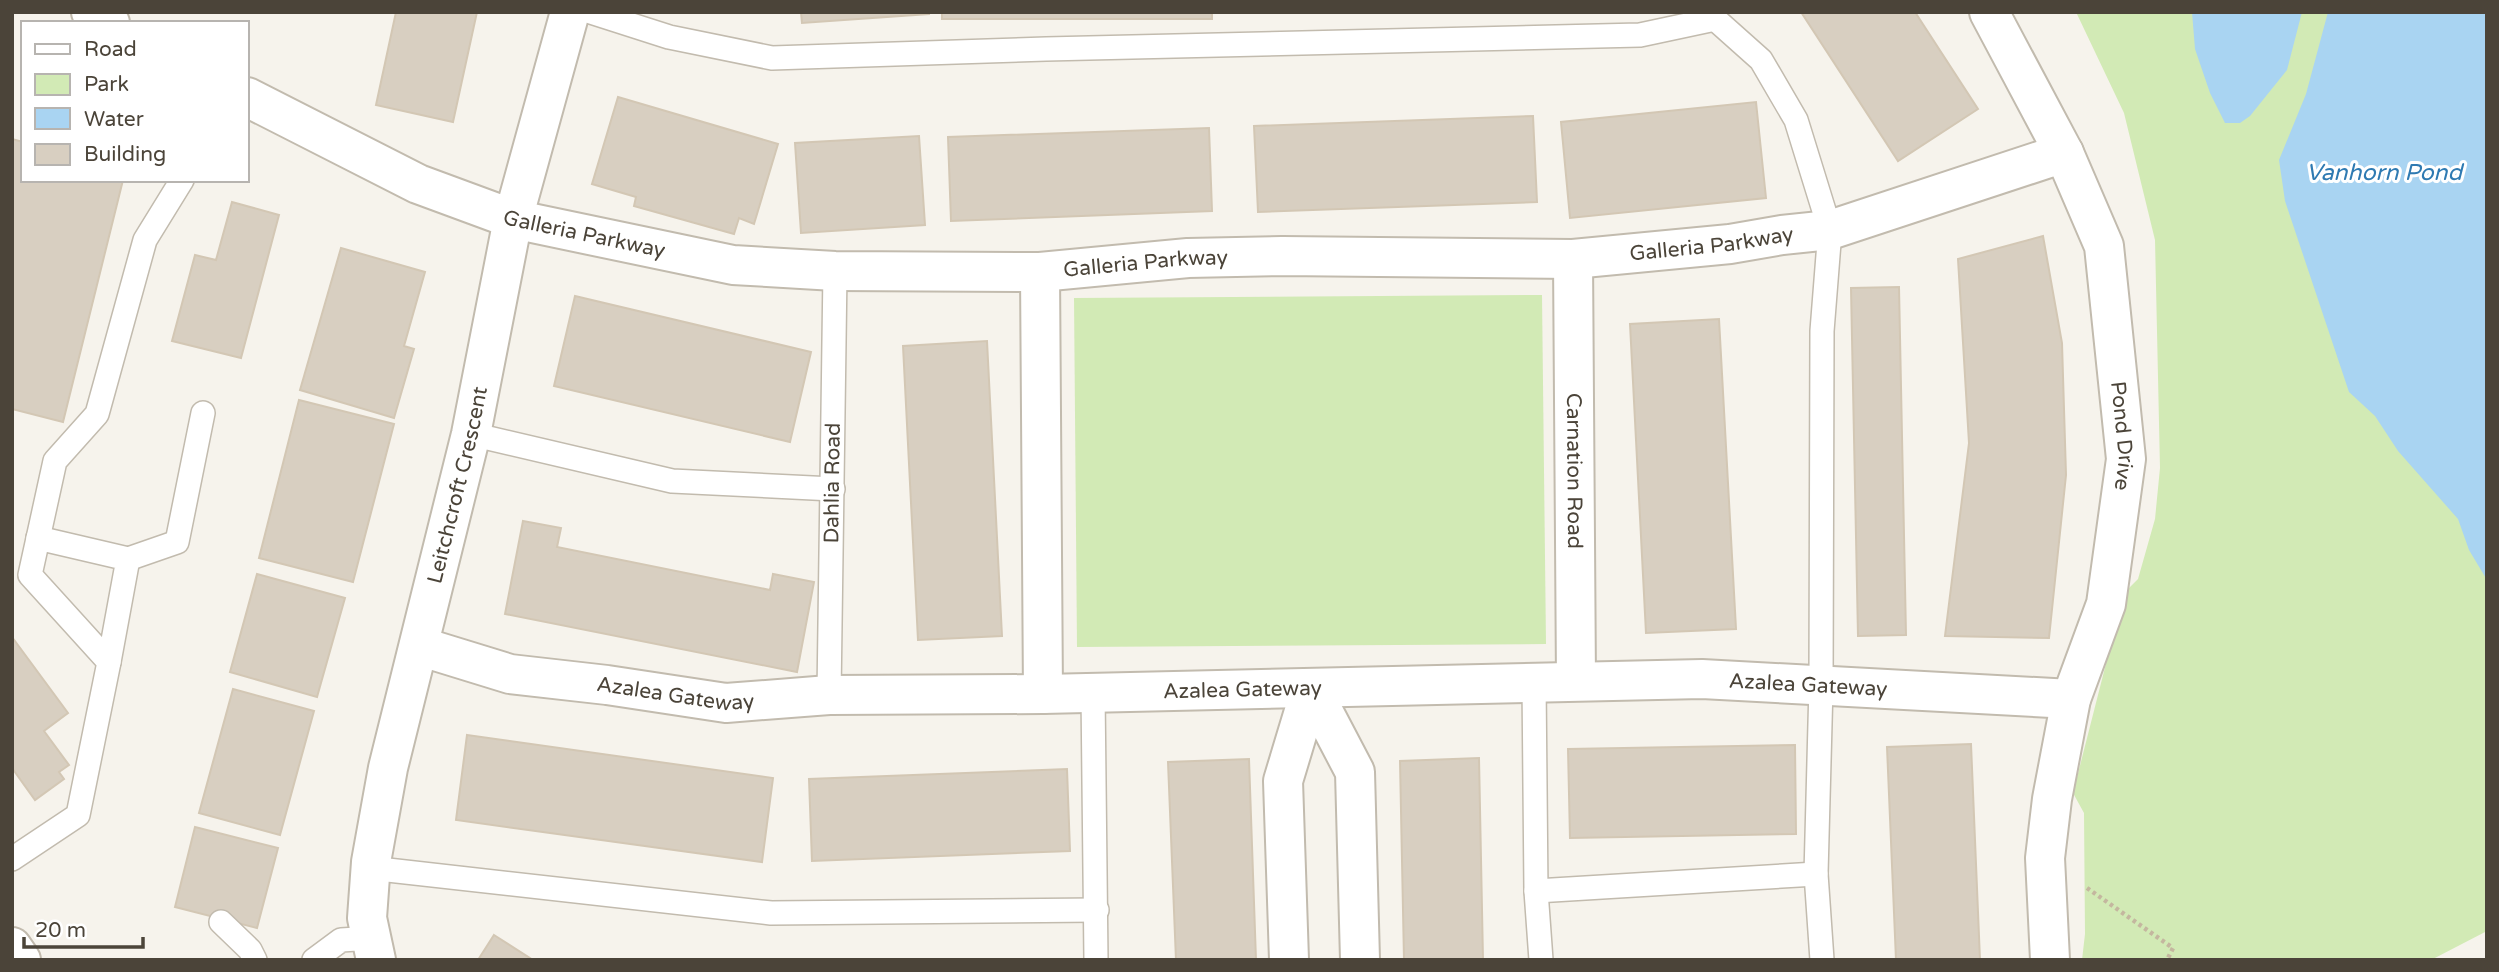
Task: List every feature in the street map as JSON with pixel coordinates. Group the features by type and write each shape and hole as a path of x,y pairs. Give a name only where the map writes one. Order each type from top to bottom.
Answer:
{"street":[{"path":"91,12 107,21"},
{"name":"Leitchcroft Crescent","path":"375,949 367,918 370,868 388,768 471,434 513,219 570,12"},
{"name":"Pond Drive","path":"1990,12 2064,153 2104,246 2126,459 2106,604 2071,699 2052,799 2045,858 2050,960"},
{"name":"Galleria Parkway","path":"248,98 418,184 513,219 733,265 835,271 1040,272 1188,258 1282,256 1573,260 1730,244 1830,230 2064,153"},
{"name":"Carnation Road","path":"1573,260 1576,681"},
{"path":"1040,272 1043,694"},
{"name":"Azalea Gateway","path":"419,646 510,674 726,703 828,695 1043,694 1702,679 2071,699"},
{"path":"1289,960 1283,781 1311,688"},
{"path":"1311,688 1355,772 1360,960"},
{"path":"12,947 21,960"}],"lane":[{"path":"591,12 668,37 772,58 1640,35 1713,15 1761,60 1796,120 1830,230 1822,331 1821,686 1816,874 1822,960"},
{"path":"109,662 30,575 55,461 97,414 145,240 181,182"},
{"name":"Dahlia Road","path":"828,695 835,271"},
{"path":"38,538 128,559 177,542 203,413"},
{"path":"471,434 672,481 833,489"},
{"path":"12,859 78,815 128,559"},
{"path":"1534,682 1536,891 1541,960"},
{"path":"1093,693 1096,960"},
{"path":"370,868 771,913 1097,909"},
{"path":"1536,891 1816,874"},
{"path":"221,922 250,950 255,960"},
{"path":"314,960 341,940 375,949"}],"path":[{"path":"2045,858 2173,948 2166,960"}],"green space":[{"path":"2076,12 2487,12 2487,931 2431,960 2082,960 2085,934 2084,813 2073,793 2124,593 2138,579 2155,519 2160,468 2155,240 2124,113"},
{"path":"1542,295 1546,644 1077,647 1074,298"}],"water":[{"path":"2192,12 2302,12 2287,70 2250,116 2240,123 2225,123 2210,93 2195,49"},
{"name":"Vanhorn Pond","path":"2328,12 2487,12 2487,580 2469,550 2458,519 2398,451 2375,416 2349,392 2285,201 2279,160 2306,94"}],"building":[{"path":"396,12 477,12 453,122 376,105"},
{"path":"801,12 929,12 929,14 802,23"},
{"path":"942,12 1212,12 1212,19 942,19"},
{"path":"1801,12 1915,12 1978,109 1898,161"},
{"path":"618,97 778,144 754,224 739,218 734,234 634,206 636,197 592,184"},
{"path":"1756,102 1766,198 1570,218 1561,122"},
{"path":"1533,116 1537,202 1258,212 1254,126"},
{"path":"1209,128 1212,211 951,221 948,137"},
{"path":"919,136 925,225 801,233 795,143"},
{"path":"12,139 21,141 21,182 123,182 63,422 12,409"},
{"path":"232,202 279,215 241,358 172,341 195,255 216,260"},
{"path":"2043,236 2062,343 2066,475 2049,638 1945,636 1969,443 1958,259"},
{"path":"341,248 425,272 404,346 414,349 394,418 300,390"},
{"path":"1899,287 1906,635 1858,636 1851,288"},
{"path":"575,296 811,352 790,442 554,386"},
{"path":"1719,319 1736,629 1646,633 1630,324"},
{"path":"987,341 1002,636 918,640 903,346"},
{"path":"299,400 394,424 353,582 259,558"},
{"path":"523,521 561,528 557,547 770,590 773,574 814,582 797,672 505,614"},
{"path":"257,574 345,598 317,697 230,672"},
{"path":"12,637 68,713 44,731 69,765 59,772 64,779 35,800 12,768"},
{"path":"233,689 314,711 280,835 199,813"},
{"path":"467,735 773,778 762,862 456,820"},
{"path":"1971,744 1980,960 1896,960 1887,747"},
{"path":"1795,745 1796,834 1570,838 1568,749"},
{"path":"1479,758 1483,960 1404,960 1400,761"},
{"path":"1249,759 1256,960 1176,960 1168,762"},
{"path":"1067,769 1070,851 812,861 809,779"},
{"path":"195,827 278,848 257,928 175,907"},
{"path":"494,935 533,960 478,960"}]}
